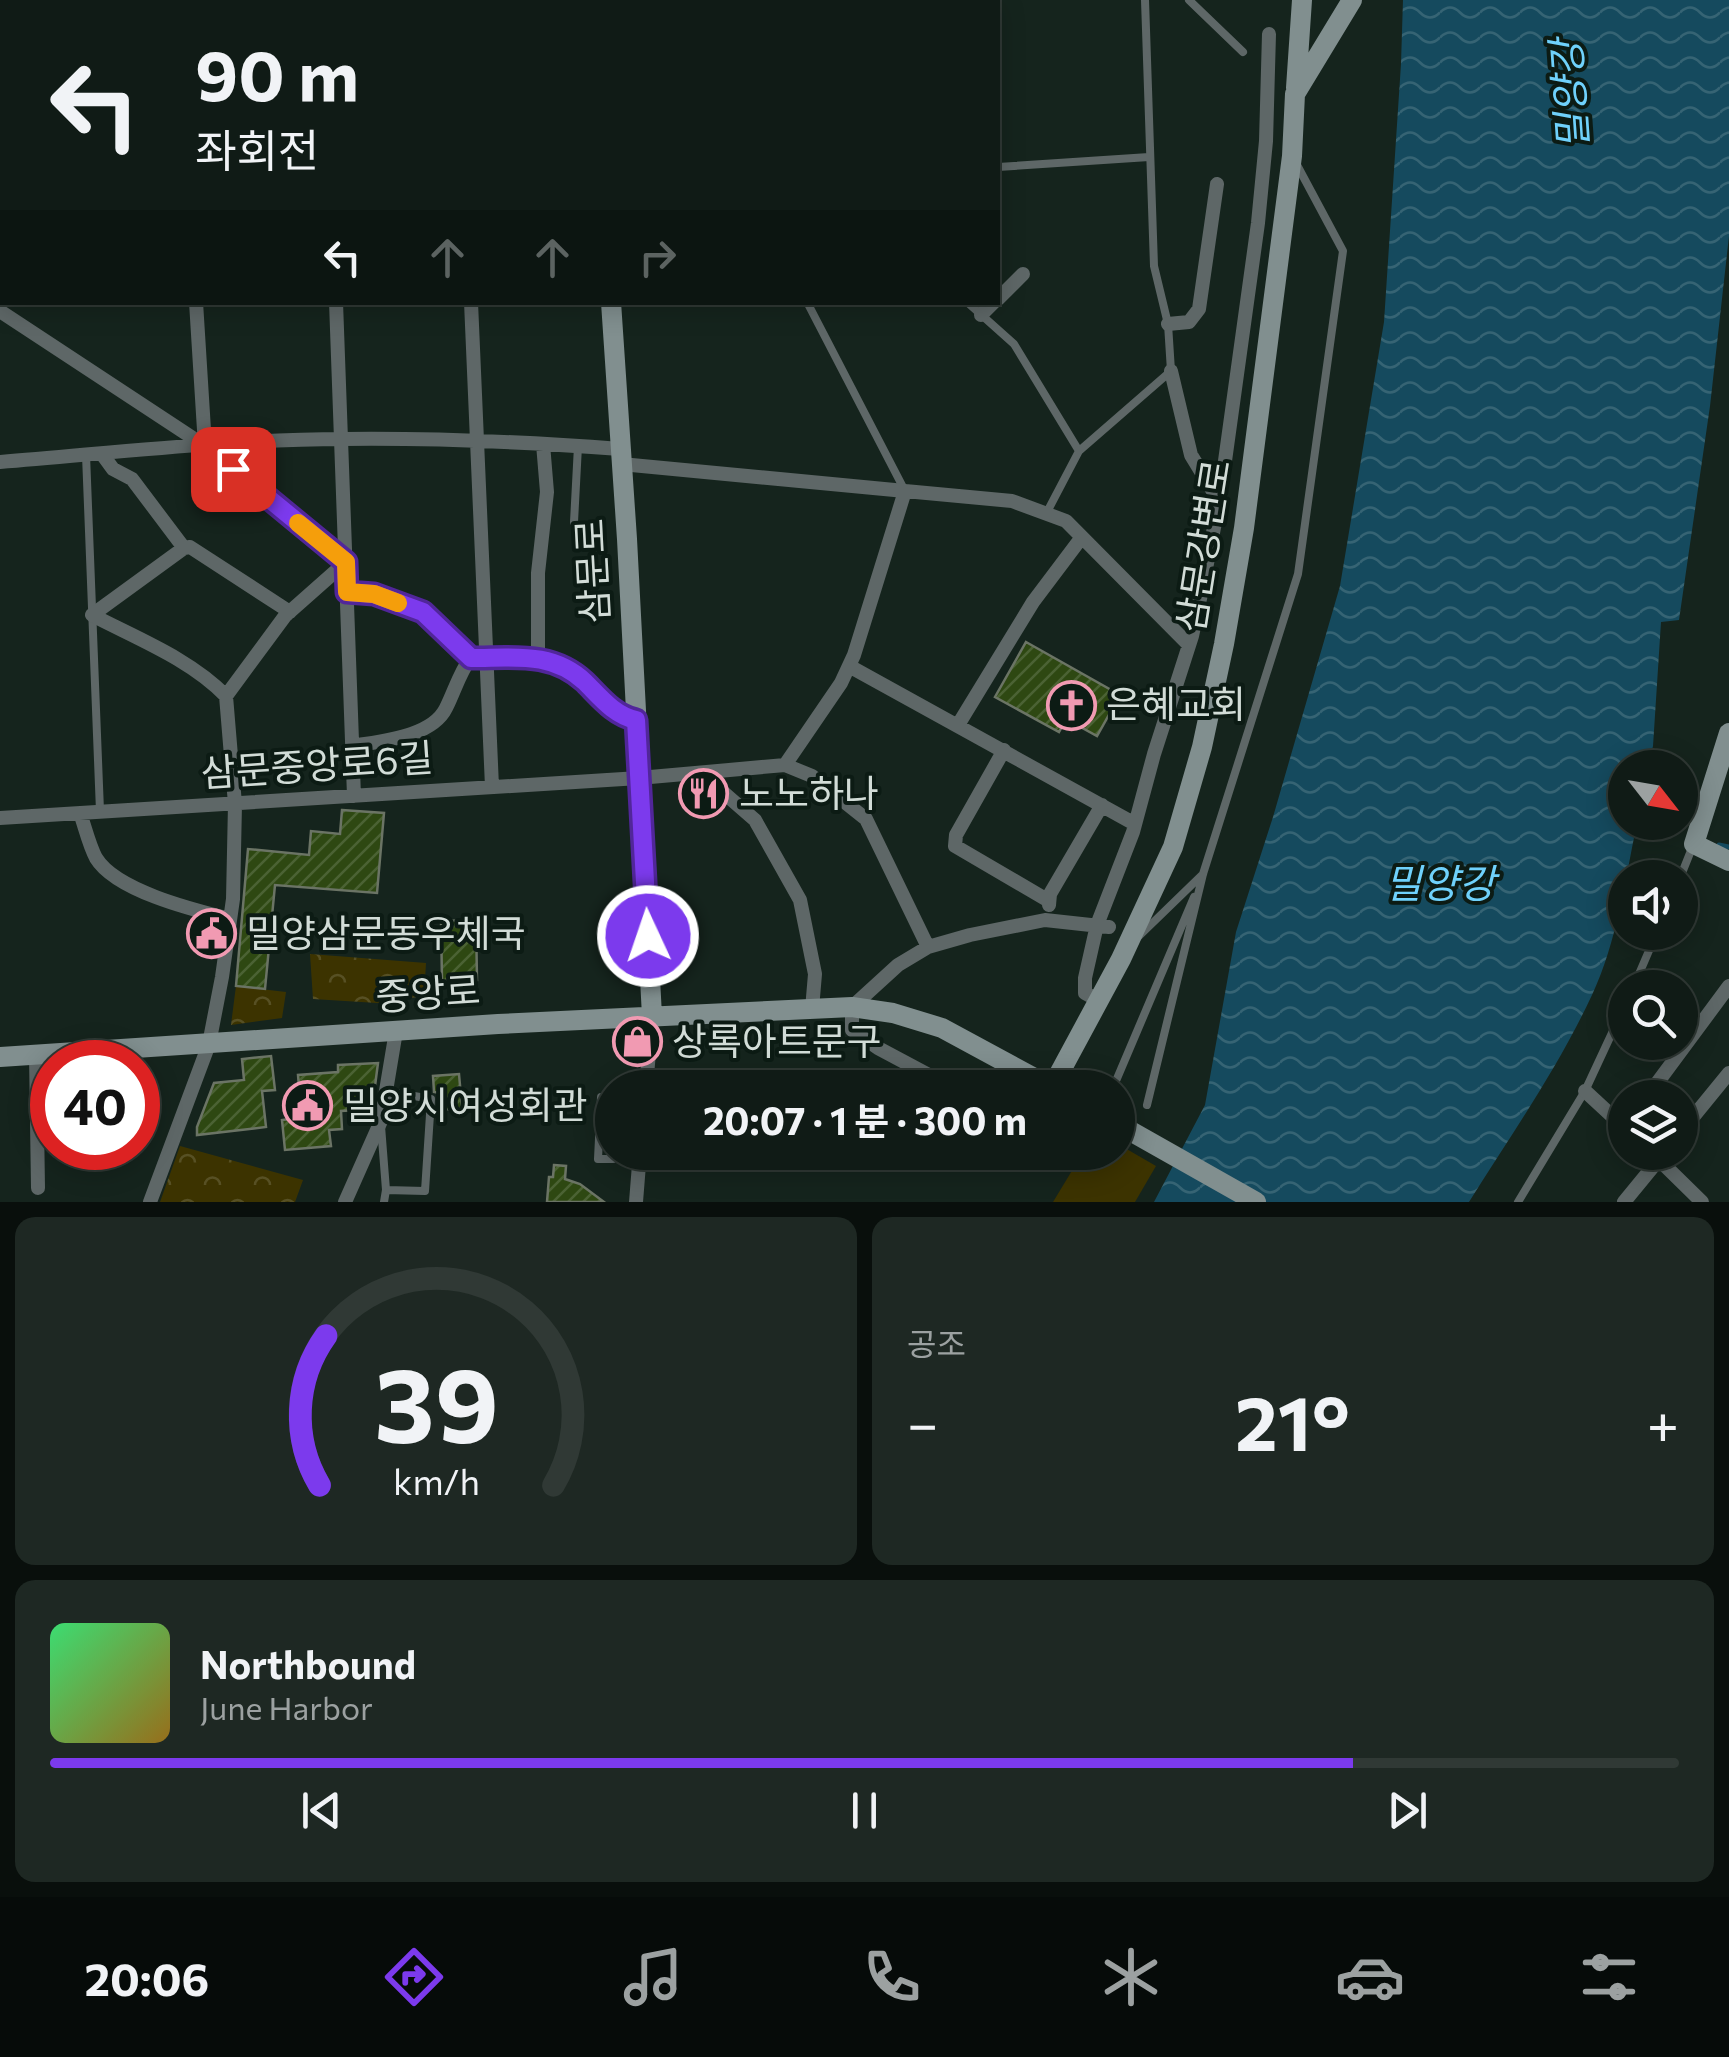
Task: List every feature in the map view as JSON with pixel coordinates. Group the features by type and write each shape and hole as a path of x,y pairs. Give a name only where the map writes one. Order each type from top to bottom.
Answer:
{"street":[{"path":"1295,94 1302,0"},
{"name":"삼문강변로","path":"1052,1070 1098,1000 1173,847 1202,746 1224,644 1264,387 1292,156 1295,94 1352,0"},
{"path":"1098,1000 1085,993 1085,978 1189,645 1219,501 1258,223 1266,141 1269,34"},
{"path":"1168,324 1188,322 1199,310 1217,184"},
{"path":"1000,297 1022,274"},
{"path":"196,305 205,446"},
{"path":"336,305 354,796"},
{"path":"471,305 478,442 478,658 492,787"},
{"name":"삼문로","path":"611,305 628,538 652,1016"},
{"path":"981,315 992,305"},
{"path":"0,311 205,446 346,562"},
{"path":"1171,372 1191,455 1219,501"},
{"path":"0,462 342,438 544,444 578,446 620,457 1012,501 1066,521 1189,645"},
{"path":"538,657 538,573 547,492 544,444"},
{"path":"102,454 112,469 132,479 184,548"},
{"path":"905,491 849,666 785,765 812,776 866,819 928,948"},
{"path":"958,725 1033,602 1082,537"},
{"path":"150,1202 209,1044 234,899 236,804 226,696 183,662 92,615 190,547 290,612"},
{"path":"226,696 290,612 346,562"},
{"path":"347,592 374,594 423,612 478,658"},
{"path":"352,746 388,740 436,723 446,710 459,674 478,658 538,657 555,662 582,679 623,717 636,720"},
{"path":"849,666 1136,824"},
{"path":"1729,733 1694,844 1729,861"},
{"path":"1004,750 956,835 954,846 1049,901"},
{"name":"삼문중앙로6길","path":"0,818 639,778 785,765"},
{"path":"702,773 755,820 800,900 815,974 812,1009"},
{"path":"1050,920 1050,894 1102,805"},
{"path":"80,813 96,858 110,874 154,896 230,919"},
{"path":"919,1070 852,1030 852,1007 898,965 928,948 970,935 1050,920 1103,926"},
{"path":"1659,1080 1729,986"},
{"name":"중앙로","path":"160,1047 852,1007 893,1012 942,1028 1016,1070"},
{"path":"648,1070 652,1016"},
{"path":"344,1202 381,1122 396,1031"},
{"name":"중앙로","path":"0,1057 30,1055"},
{"path":"1698,1112 1729,1073"},
{"path":"1585,1091 1608,1110"},
{"path":"1135,1134 1256,1202"},
{"path":"38,1170 38,1188"},
{"path":"636,1202 639,1170"},
{"path":"1624,1202 1647,1170"},
{"path":"1672,1170 1702,1202"}],"lane":[{"path":"1046,514 1079,450 1171,372 1168,324 1154,266 1145,0"},
{"path":"1189,0 1243,52"},
{"path":"1000,167 1149,156"},
{"path":"1147,1105 1204,874 1298,574 1343,252 1292,156"},
{"path":"809,305 905,491"},
{"path":"971,305 1014,344 1079,450"},
{"path":"574,522 578,446"},
{"path":"86,455 100,812"},
{"path":"1687,860 1694,844"},
{"path":"1124,950 1204,874"},
{"path":"1121,1070 1204,874"},
{"path":"1518,1202 1585,1091 1608,1042"},
{"path":"386,1091 431,1099 425,1191 386,1190"},
{"path":"381,1122 384,1202"}],"green space":[{"path":"310,954 426,963 424,996 377,1003 313,999"},
{"path":"236,986 286,992 282,1018 231,1025"},
{"path":"180,1146 303,1180 295,1202 160,1202"},
{"path":"1135,1154 1156,1166 1135,1202 1053,1202 1072,1170 1135,1170"}],"water":[{"name":"밀양강","path":"1403,0 1729,0 1729,236 1710,406 1679,620 1661,622 1652,750 1608,750 1608,840 1634,840 1630,860 1608,860 1609,950 1592,995 1534,1101 1469,1202 1154,1202 1205,1105 1236,932 1340,586 1384,322"}],"building":[{"path":"1026,642 1120,695 1097,736 1066,719 1059,732 995,697"},
{"path":"342,810 384,813 377,893 275,885 265,989 236,986 248,849 309,855 311,831 340,834"},
{"path":"476,920 477,980 442,981 441,921"},
{"path":"202,923 216,926 213,947 199,946"},
{"path":"271,1056 275,1090 262,1091 266,1127 197,1135 214,1083 244,1080 242,1059"},
{"path":"378,1063 372,1109 341,1111 342,1129 329,1130 331,1146 285,1150 282,1120 290,1119 289,1101 300,1100 298,1075 338,1072 338,1065"},
{"path":"459,1074 462,1108 442,1110 440,1093 434,1092 433,1076"},
{"path":"554,1165 566,1166 565,1179 580,1184 604,1202 547,1202"}],"waterway":[{"path":"1719,845 1729,847"}],"slow traffic":[{"path":"298,523 346,562 347,592 374,594 398,603"}],"place":[{"name":"은혜교회","path":"1071,705"},
{"name":"노노하나","path":"704,794"},
{"name":"밀양삼문동우체국","path":"211,934"},
{"name":"상록아트문구","path":"637,1042"},
{"name":"밀양시여성회관","path":"308,1106"}],"route":[{"path":"233,469 346,562 347,592 374,594 423,612 471,658 538,657 555,662 582,679 623,717 636,720 648,936"}]}
